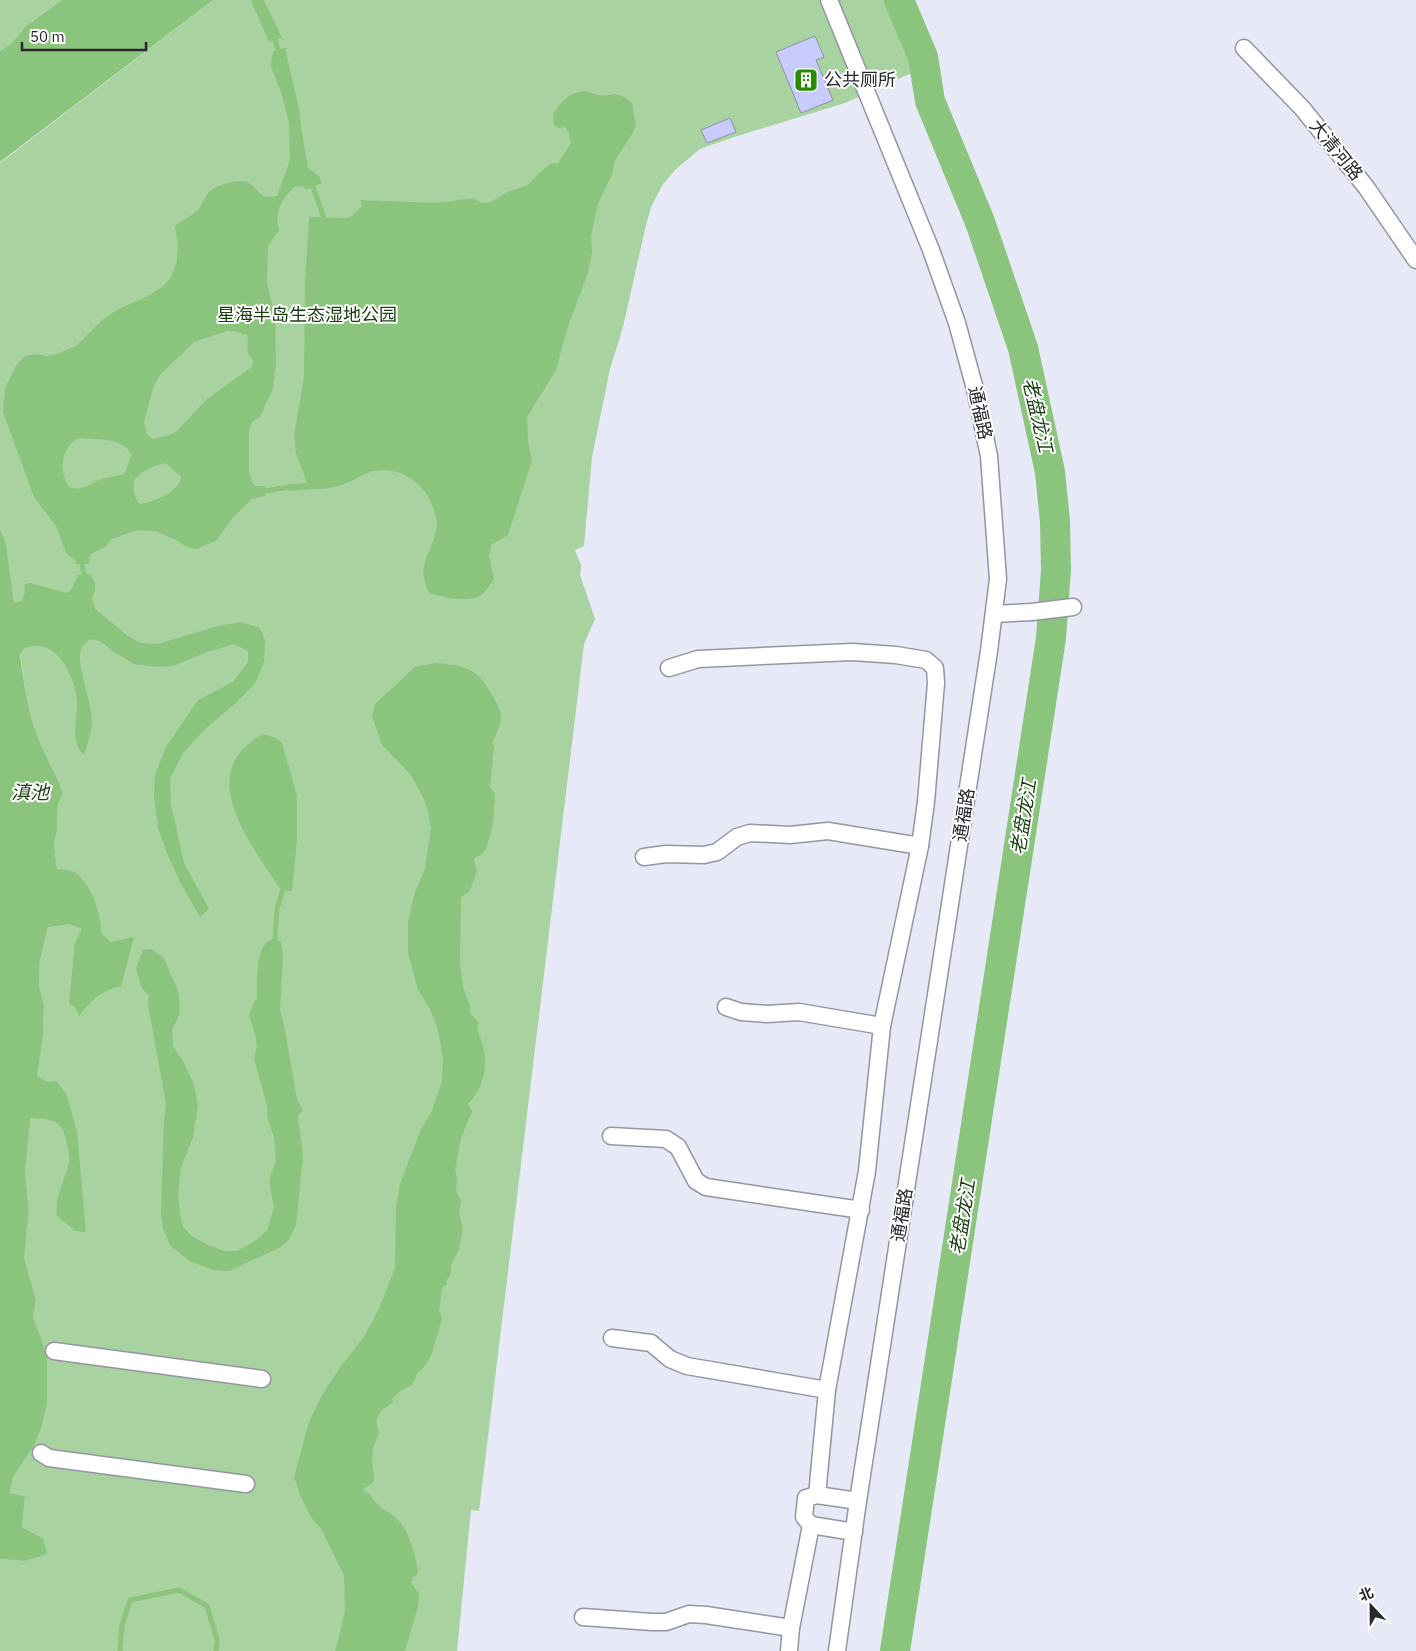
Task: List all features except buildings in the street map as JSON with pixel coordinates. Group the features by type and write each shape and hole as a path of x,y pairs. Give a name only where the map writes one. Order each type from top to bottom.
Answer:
{"street":[{"name":"通福路","path":"829,0 931,250 956,323 975,389 989,456 998,579 986,671 858,1501 837,1651"},
{"name":"大清河路","path":"1244,48 1302,108 1320,130 1366,187 1416,260"},
{"path":"994,614 1074,607"},
{"path":"669,668 698,659 852,652 896,655 926,660 936,668 926,802 920,846 882,1026 868,1171 827,1390 817,1495"},
{"path":"644,857 666,854 704,855 717,852 737,837 750,833 790,835 828,831 920,846"},
{"path":"726,1008 742,1012 767,1014 800,1012 882,1026"},
{"path":"612,1136 666,1139 678,1147 696,1181 706,1187 861,1210"},
{"path":"612,1338 651,1343 670,1359 687,1366 827,1390"},
{"path":"54,1351 262,1379"},
{"path":"41,1453 49,1458 246,1484"},
{"path":"854,1532 811,1525 804,1517 806,1498 817,1495 858,1501"},
{"path":"789,1651 791,1628 811,1525"},
{"path":"584,1617 666,1622 689,1614 791,1628"}],"green space":[{"path":"0,0 62,0 26,26 12,43 0,51"},
{"name":"星海半岛生态湿地公园","path":"213,0 899,0 923,57 925,67 845,103 700,149 676,169 663,184 651,207 623,327 610,369 592,457 584,546 575,550 581,565 580,575 595,619 584,644 479,1511 471,1510 457,1651 0,1651 0,1559 24,1561 43,1538 22,1527 25,1496 10,1493 13,1477 34,1446 42,1426 47,1405 42,1340 33,1317 36,1300 23,1258 29,1209 25,1173 29,1118 43,1035 44,1005 39,985 40,961 48,927 57,869 54,844 57,831 58,804 63,793 32,721 25,689 6,543 0,529 0,163"}],"water":[{"path":"62,0 213,0 0,162 0,51 12,43 26,26"},
{"path":"251,0 264,0 282,38 269,42"},
{"path":"285,48 299,109 308,168 319,176 322,183 305,190 303,186 294,187 289,192 278,212 279,230 268,246 267,283 275,316 276,364 273,388 260,417 252,422 249,430 249,472 252,483 256,486 265,486 265,496 252,499 233,517 217,540 196,549 189,548 155,531 137,530 112,539 105,547 91,554 89,564 76,564 75,560 66,553 56,526 34,497 3,412 5,388 17,364 25,356 36,354 47,356 76,346 101,321 119,309 150,295 163,286 171,278 177,260 178,243 175,227 197,211 208,193 213,189 228,183 243,181 251,184 262,195 277,196 290,160 289,123 282,95 271,66 273,51","holes":["227,331 247,335 247,350 253,360 252,367 207,399 176,432 152,439 147,434 144,422 153,388 159,376 194,342","76,439 102,439 122,445 132,454 125,473 108,477 83,488 78,489 68,486 63,473 64,455","166,463 181,477 171,492 152,501 140,504 134,493 134,480 144,471"]},
{"path":"586,91 602,96 615,94 624,97 632,103 636,125 614,162 613,172 598,203 591,236 592,252 588,273 567,329 556,370 527,417 528,441 532,461 508,535 491,545 489,557 494,579 487,590 477,597 466,599 429,593 425,583 424,568 437,527 436,518 434,509 425,491 413,480 398,472 382,470 369,472 338,486 289,491 289,484 307,483 296,453 294,436 304,377 305,283 309,217 347,218 362,206 360,200 438,203 473,198 482,203 491,202 508,192 528,185 550,164 558,163 571,143 565,127 559,128 554,125 553,114 570,95"},
{"name":"滇池","path":"0,529 6,543 14,603 22,601 25,591 24,585 30,583 67,593 71,590 78,575 90,574 95,583 92,598 95,609 128,636 141,643 158,644 214,627 240,622 260,628 265,640 264,661 256,682 237,702 205,729 183,753 170,778 171,805 184,863 209,909 200,917 181,884 158,828 154,797 155,775 166,747 198,700 233,682 248,662 248,651 234,644 207,652 173,666 157,667 134,664 100,641 90,639 83,646 80,654 92,720 84,755 79,749 75,736 76,692 66,666 54,652 39,646 24,648 20,655 32,721 63,793 58,804 57,831 54,844 57,869 69,870 83,879 97,906 101,933 111,942 134,937 121,986 97,997 79,1016 75,1007 69,1003 75,943 82,929 70,924 48,927 40,961 39,985 44,1005 43,1035 37,1076 47,1082 56,1081 66,1093 77,1132 86,1232 76,1231 57,1216 58,1196 69,1163 69,1151 64,1132 53,1121 30,1118 25,1173 29,1209 24,1258 36,1300 33,1317 47,1360 47,1405 42,1426 34,1446 13,1477 10,1493 25,1496 22,1527 43,1538 47,1554 24,1561 0,1559"},
{"path":"435,663 462,667 475,674 487,686 501,714 498,730 492,743 494,747 490,787 495,794 493,824 485,851 474,859 477,871 469,892 461,897 460,963 463,987 470,1006 470,1013 479,1023 477,1028 484,1051 485,1065 483,1078 478,1090 468,1104 472,1112 461,1138 455,1170 457,1178 456,1190 461,1201 459,1214 463,1228 459,1249 451,1265 451,1274 446,1281 447,1285 442,1287 439,1311 442,1318 431,1356 426,1364 417,1374 412,1385 402,1390 392,1399 393,1402 381,1411 376,1421 379,1433 373,1448 374,1480 372,1484 363,1489 370,1494 379,1506 396,1518 409,1537 418,1574 413,1577 411,1582 419,1594 418,1606 405,1651 335,1651 345,1610 344,1576 322,1530 313,1520 301,1498 294,1477 309,1422 321,1397 341,1366 364,1337 379,1309 395,1268 396,1208 400,1184 421,1129 432,1111 442,1081 443,1057 438,1031 431,1011 418,990 408,953 408,922 414,895 425,869 431,828 427,806 410,774 382,745 372,716 375,704 415,667"},
{"path":"263,734 276,738 282,743 297,796 297,839 292,891 282,892 244,832 235,810 230,789 232,769 242,750"},
{"path":"275,938 281,942 283,955 280,1010 297,1100 303,1110 298,1116 303,1156 296,1225 289,1240 279,1248 229,1271 214,1270 189,1261 170,1245 163,1228 161,1213 166,1104 148,1004 149,995 142,989 136,968 143,950 151,949 164,958 178,991 180,1007 179,1015 172,1030 173,1046 183,1061 194,1085 198,1105 193,1137 181,1167 178,1195 183,1227 192,1236 208,1245 224,1251 237,1251 252,1243 267,1231 274,1207 269,1180 276,1161 274,1137 268,1120 267,1105 254,1059 257,1046 249,1015 255,1000 257,1000 258,971 262,949 267,942"}],"waterway":[{"name":"老盘龙江","path":"895,1651 1051,638 1056,570 1055,521 1050,472 1023,348 980,222 930,101 923,57 899,0"},
{"path":"275,40 278,50"},
{"path":"313,187 324,218"},
{"path":"265,491 289,487"},
{"path":"82,564 84,574"},
{"path":"275,938 277,909 282,892"},
{"path":"120,1651 122,1625 130,1600 179,1590 207,1606 217,1640 216,1651"}],"place":[{"name":"公共厕所","path":"806,80"}]}
